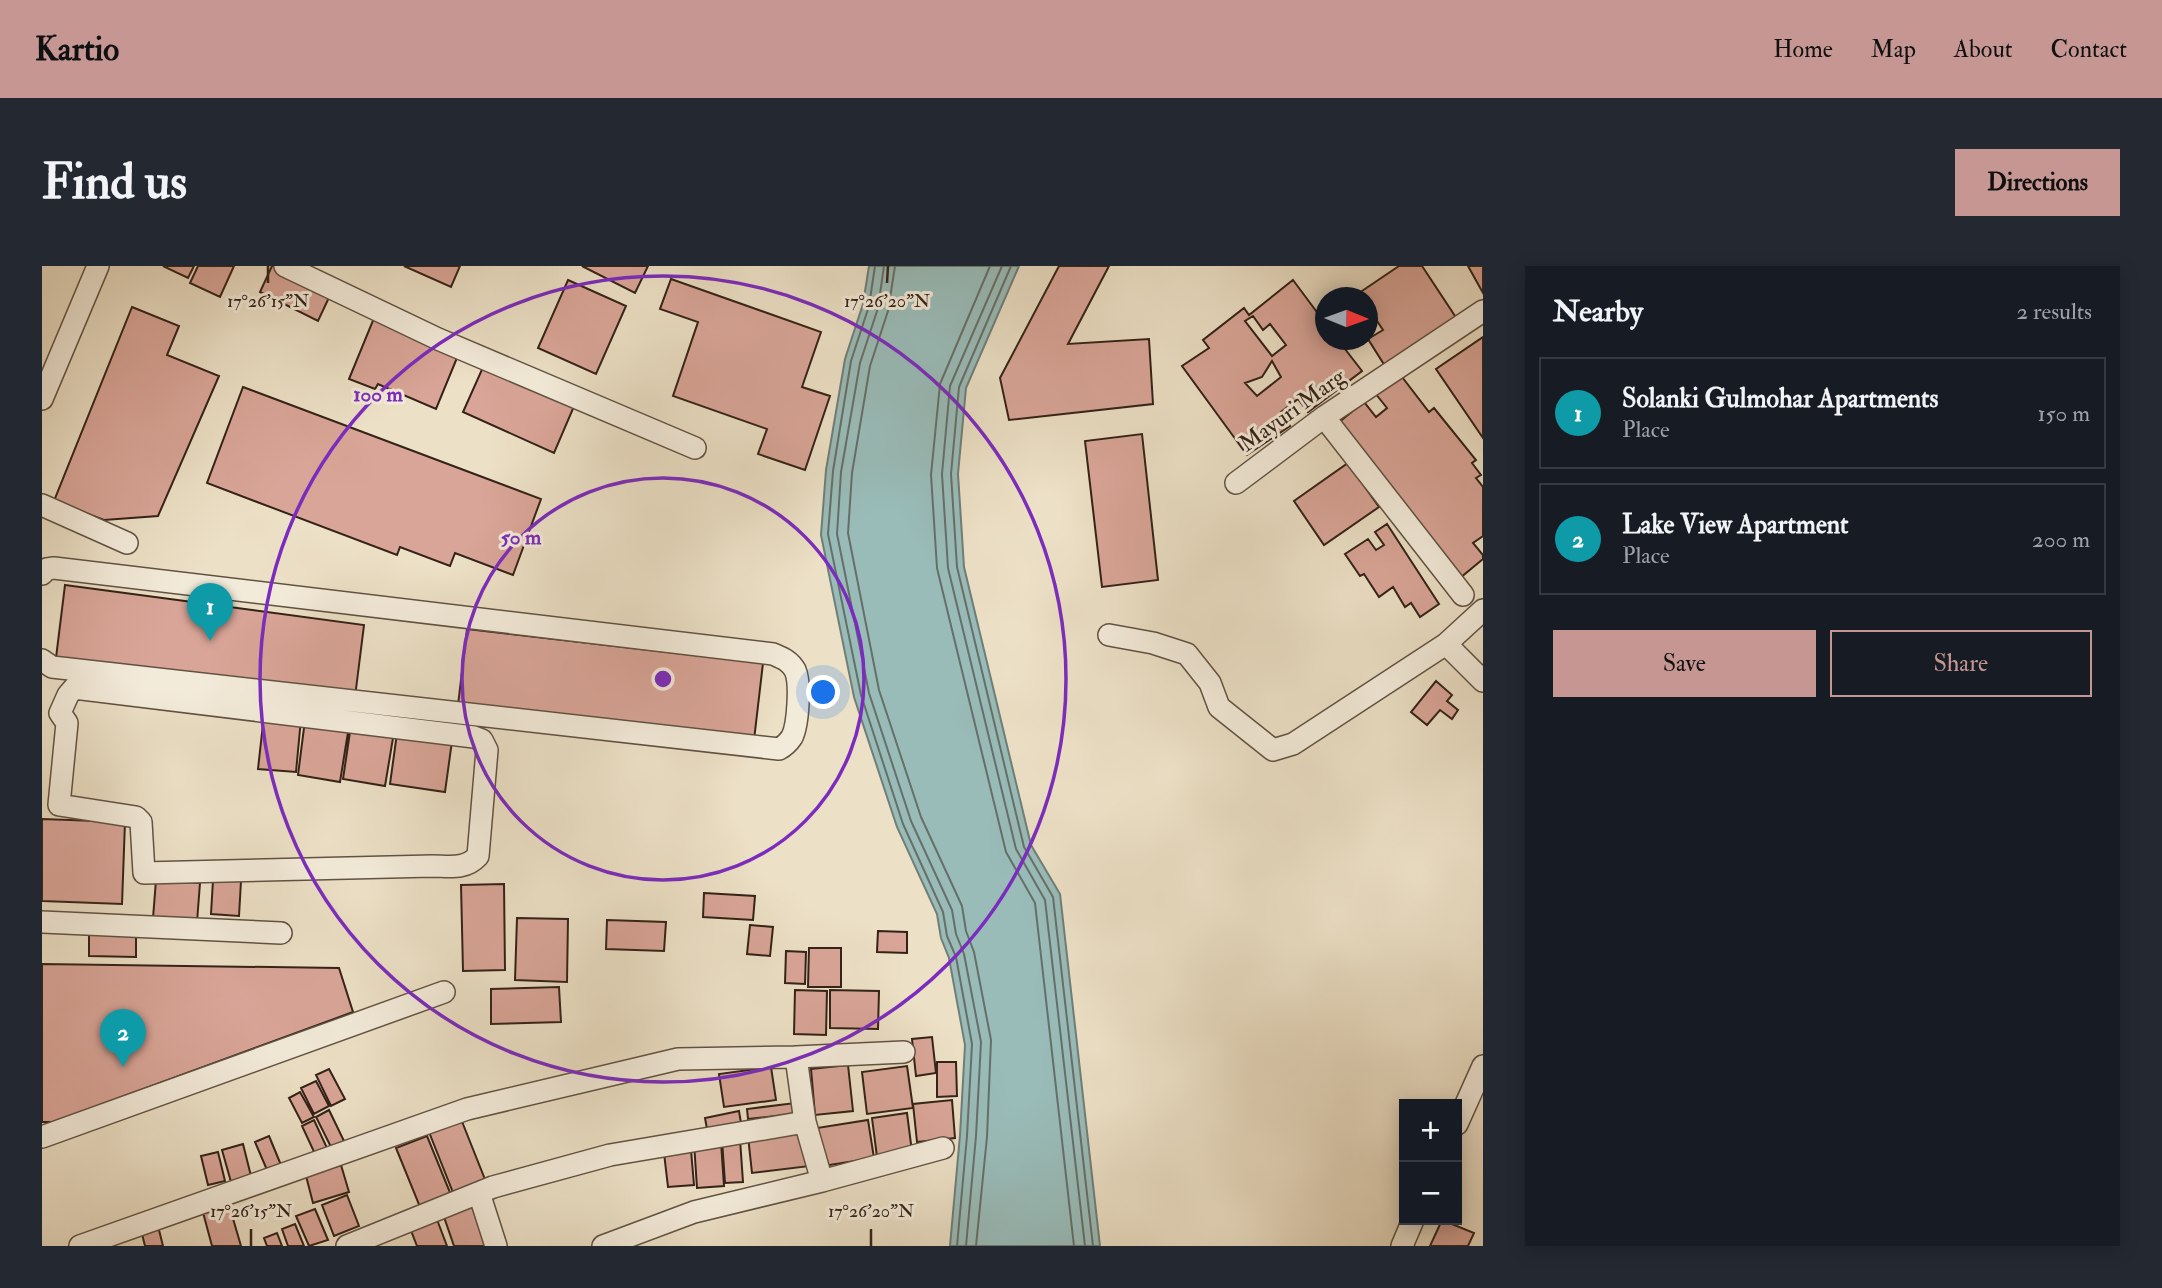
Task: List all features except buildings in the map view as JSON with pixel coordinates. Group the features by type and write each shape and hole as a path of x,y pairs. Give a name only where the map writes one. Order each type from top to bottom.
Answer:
{"street":[{"path":"285,266 438,339 695,448"},
{"path":"42,399 95,273"},
{"name":"Mayuri Marg","path":"1236,483 1324,418 1483,311"},
{"path":"1324,418 1463,594"},
{"path":"42,505 127,543"},
{"path":"42,574 47,569 54,568 773,654 787,660 795,671 798,683 793,734 787,745 779,749 52,667 42,660"},
{"path":"1109,635 1153,643 1187,654 1210,684 1219,707 1273,750 1293,744 1446,643 1483,610"},
{"path":"1446,643 1483,681"},
{"path":"74,688 474,737 482,740 487,750 478,856 462,866 144,873 141,822 136,817 50,804 67,723 51,712 74,688"},
{"path":"42,922 281,933"},
{"path":"42,1137 444,992"},
{"path":"80,1246 467,1109 678,1059 904,1052"},
{"path":"796,1057 806,1122 822,1181"},
{"path":"1462,1113 1483,1066"},
{"path":"347,1246 479,1193 610,1155 806,1122"},
{"path":"603,1246 694,1212 943,1148"},
{"path":"479,1193 496,1246"},
{"path":"1402,1246 1411,1225"}],"water":[{"path":"869,266 1019,266 966,388 958,474 964,567 1031,845 1060,894 1100,1246 950,1246 965,1045 949,958 941,938 937,914 897,827 854,697 821,535 826,470 845,359 863,304"}],"place":[{"name":"Solanki Gulmohar Apartments","path":"210,641"},
{"name":"Lake View Apartment","path":"123,1067"}]}
